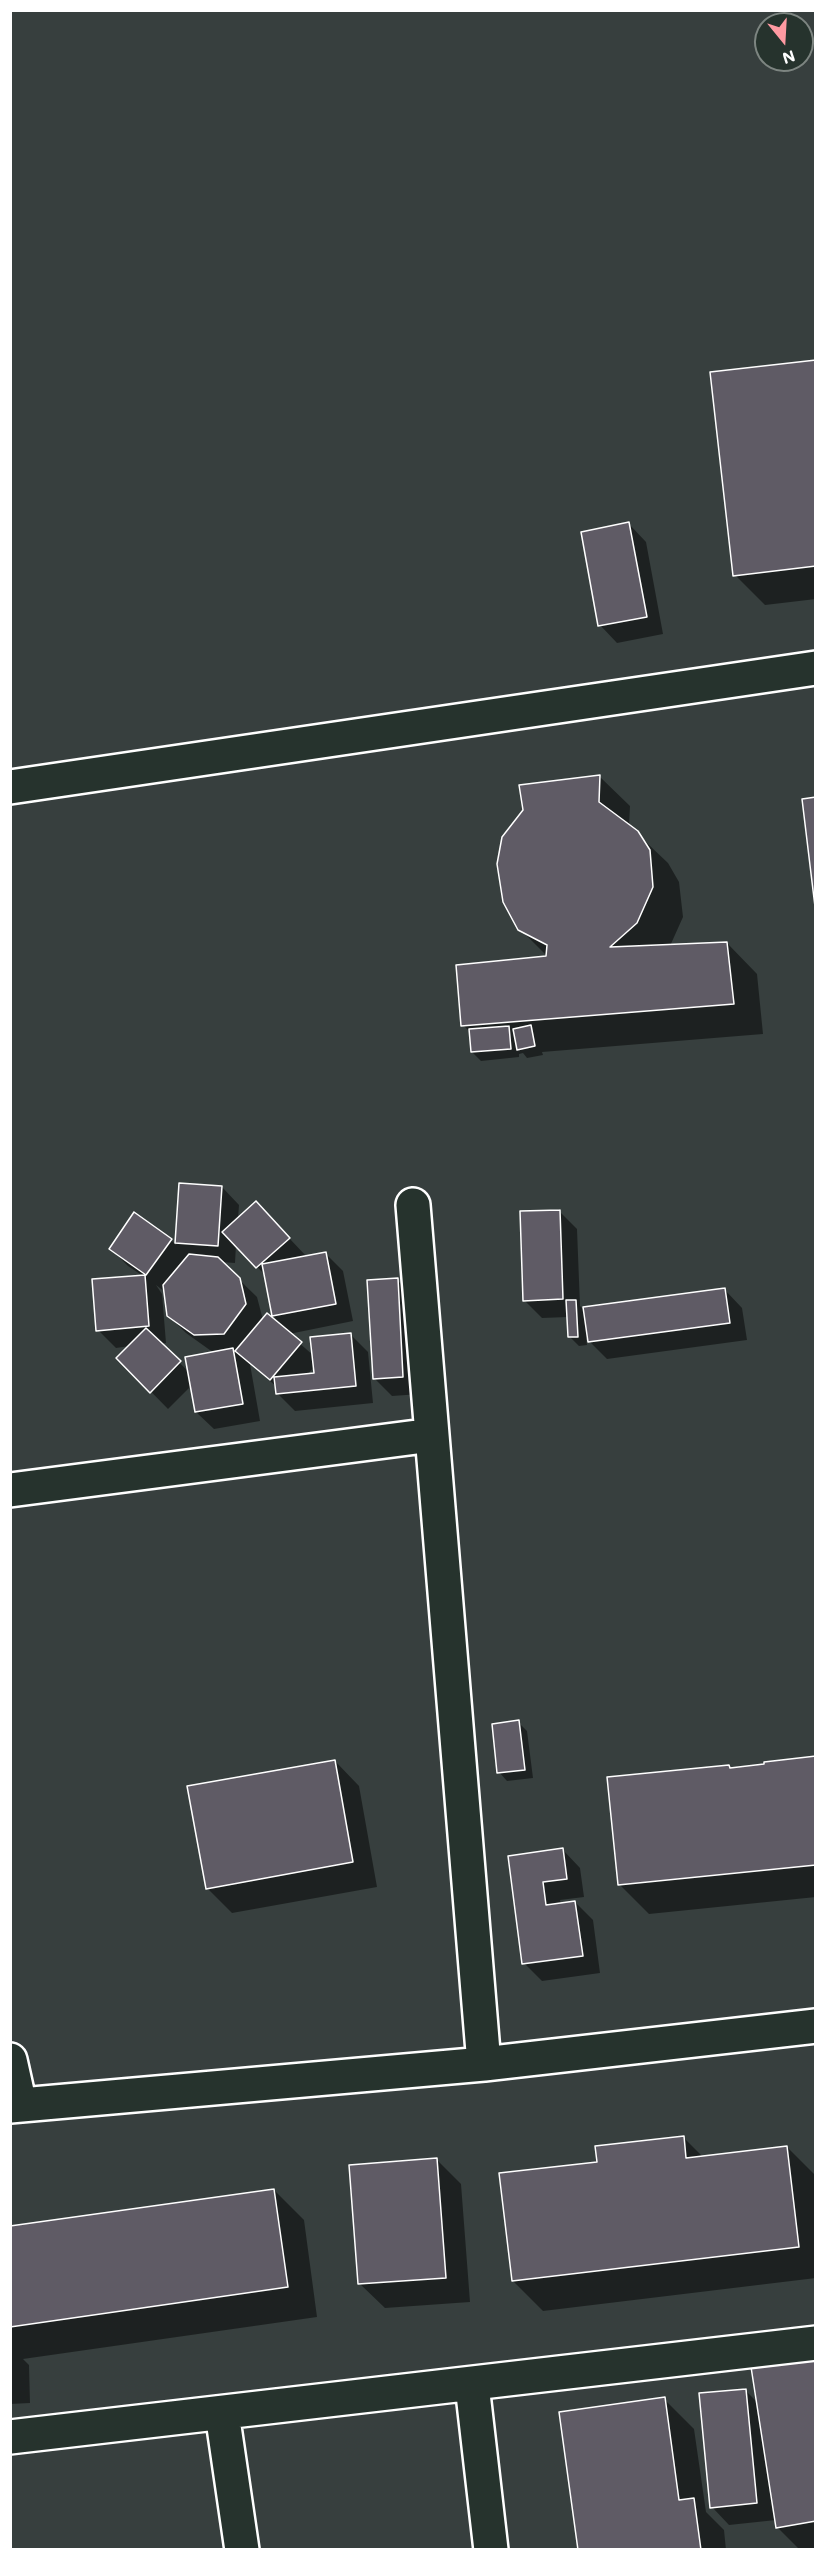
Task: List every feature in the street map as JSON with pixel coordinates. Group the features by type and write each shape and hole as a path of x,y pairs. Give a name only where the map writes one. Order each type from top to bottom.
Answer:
{"street":[{"path":"10,787 816,668"},
{"path":"413,1204 484,2064"},
{"path":"10,1490 432,1435"},
{"path":"10,2060 15,2106 484,2064 816,2026"},
{"path":"10,2437 472,2385 816,2343"},
{"path":"472,2385 491,2550"},
{"path":"222,2413 242,2550"}],"building":[{"path":"816,360 816,566 733,576 710,372"},
{"path":"629,522 647,617 598,626 581,532"},
{"path":"600,775 599,802 638,831 650,850 653,887 637,923 610,947 727,942 734,1004 461,1026 456,965 546,956 547,945 518,930 503,902 497,864 502,837 523,810 519,785"},
{"path":"816,797 816,915 802,799"},
{"path":"531,1025 535,1046 517,1050 513,1029"},
{"path":"509,1026 511,1049 471,1052 469,1029"},
{"path":"179,1183 222,1186 218,1246 175,1243"},
{"path":"256,1201 290,1238 256,1268 222,1232"},
{"path":"560,1210 563,1299 523,1301 520,1211"},
{"path":"134,1212 172,1239 146,1275 109,1249"},
{"path":"326,1252 336,1304 272,1316 262,1264"},
{"path":"189,1254 218,1257 240,1278 246,1304 224,1334 194,1335 167,1316 163,1285"},
{"path":"145,1275 149,1326 96,1331 92,1279"},
{"path":"398,1278 403,1377 373,1379 367,1280"},
{"path":"725,1288 730,1323 588,1342 583,1307"},
{"path":"566,1300 576,1300 578,1337 568,1337"},
{"path":"267,1313 302,1342 270,1380 235,1351"},
{"path":"146,1328 181,1361 150,1393 116,1358"},
{"path":"351,1333 356,1386 276,1394 274,1377 314,1373 310,1337"},
{"path":"233,1348 243,1404 195,1412 185,1357"},
{"path":"519,1720 525,1770 497,1773 492,1724"},
{"path":"816,1756 816,1865 618,1885 607,1777 729,1765 730,1768"},
{"path":"335,1760 353,1862 206,1889 187,1786"},
{"path":"563,1848 567,1879 543,1882 546,1905 575,1901 583,1956 522,1964 508,1856"},
{"path":"684,2136 686,2158 787,2146 799,2247 512,2281 499,2173 597,2162 595,2146"},
{"path":"437,2158 446,2278 358,2284 349,2165"},
{"path":"274,2189 288,2287 10,2327 10,2226"},
{"path":"816,2344 816,2521 776,2528 749,2354"},
{"path":"746,2389 757,2503 710,2508 699,2393"},
{"path":"665,2397 679,2500 694,2498 701,2550 578,2550 559,2412"}]}
